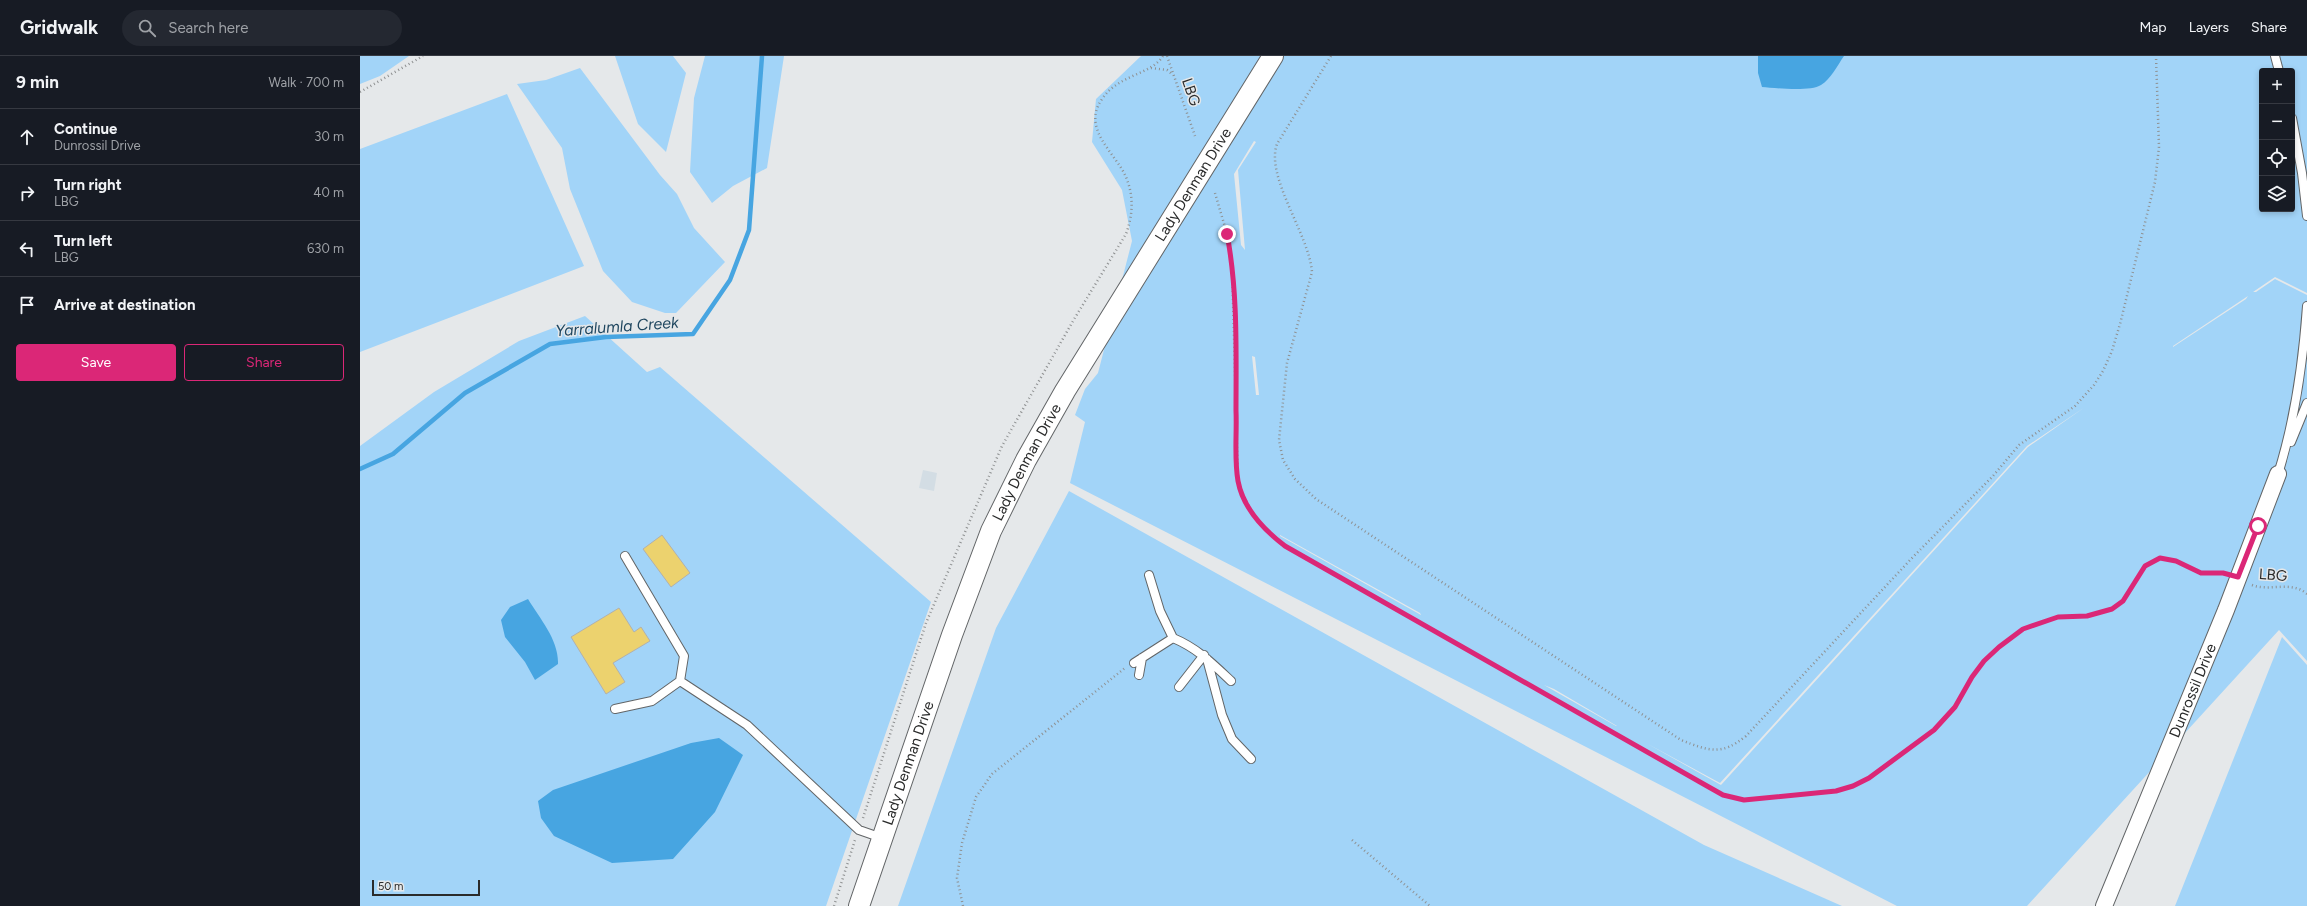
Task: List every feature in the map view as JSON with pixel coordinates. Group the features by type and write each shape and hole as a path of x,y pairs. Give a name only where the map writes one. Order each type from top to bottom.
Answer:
{"street":[{"name":"Lady Denman Drive","path":"859,906 952,634 991,531 1026,460 1065,391 1272,56"},
{"name":"Dunrossil Drive","path":"2104,906 2238,577 2278,474"}],"lane":[{"path":"2275,56 2278,68"},
{"path":"2295,134 2302,173 2307,216"},
{"name":"Dunrossil Drive","path":"2278,474 2286,447 2298,391 2307,306"},
{"name":"Dunrossil Drive","path":"2278,474 2307,403"},
{"path":"615,709 652,701 680,681 684,656 625,556"},
{"path":"1149,575 1160,611 1173,638 1188,644 1205,656 1231,681"},
{"path":"1139,675 1138,661 1173,638"},
{"path":"1180,687 1205,656"},
{"path":"1205,656 1222,715 1232,739 1252,759"},
{"path":"680,681 747,725 859,830 882,838"}],"path":[{"path":"360,92 423,56"},
{"path":"834,906 926,623 1002,446 1073,321 1126,234 1132,211 1130,188 1120,167 1099,136 1096,117 1099,104 1109,90 1128,76 1151,68 1163,56"},
{"name":"LBG","path":"1167,56 1195,136"},
{"path":"1331,56 1277,144 1273,154 1276,173 1311,257 1312,272 1307,295 1287,364 1279,440 1283,460 1295,479 1316,499 1681,740 1710,751 1721,750 1735,745 1746,736 1912,558 1993,476 2019,445 2075,406 2097,380 2114,344 2155,182 2159,147 2156,56"},
{"path":"1151,68 1167,70 1174,75"},
{"name":"LBG","path":"1215,193 1227,234 1232,264 1238,481 1249,507 1264,530 1285,546 1723,795 1744,800 1836,791 1869,778 1945,720 1972,677 1999,647 2023,629 2039,622 2058,617 2098,614 2112,609 2123,601 2145,566 2160,558 2176,561 2201,573 2223,573 2238,577 2253,586 2265,588 2292,587 2307,594"},
{"path":"963,906 957,878 962,843 976,796 992,774 1088,696 1138,661"},
{"path":"1352,840 1430,906"}],"shaded area":[{"path":"360,56 409,56 380,76 360,84"},
{"path":"615,56 673,56 686,73 666,152 638,124"},
{"path":"705,56 784,56 767,168 733,186 712,203 690,172 694,98"},
{"path":"1141,56 2307,56 2307,293 2275,277 2253,292 2256,292 2275,279 2307,295 2307,661 2279,630 2027,906 1897,906 1070,483 1085,422 1075,415 1085,389 1098,373 1132,241 1122,190 1092,142 1096,99","holes":["1254,141 1256,142 1238,170 1245,250 1241,245 1234,174","2248,296 2246,299 2173,346","1252,356 1255,357 1259,395 1256,395","2085,407 2028,447 1721,785 1646,743 1720,783 2027,446","1280,536 1420,613 1421,615","1544,685 1554,689 1616,726"]},
{"path":"1758,56 1844,56 1831,76 1821,85 1809,88 1792,89 1762,87 1758,73"},
{"path":"580,68 660,175 677,194 694,228 725,262 676,313 665,313 632,302 603,271 570,189 562,148 517,84 546,80"},
{"path":"507,94 584,266 360,352 360,149"},
{"path":"585,316 647,372 660,367 931,602 826,906 360,906 360,446 434,392 519,341"},
{"path":"923,470 937,473 934,491 919,488"},
{"path":"1069,491 1704,845 1842,906 898,906 996,628"},
{"path":"528,599 552,638 558,664 535,680 525,662 505,637 501,620 510,607"},
{"path":"2282,637 2307,665 2307,906 2175,906"},
{"path":"719,738 743,755 715,812 673,859 612,863 554,836 541,818 538,801 553,790 691,743"}],"building":[{"path":"662,535 690,573 671,587 643,549"},
{"path":"619,608 634,632 641,627 650,641 613,663 625,682 606,694 571,637"}],"waterway":[{"name":"Yarralumla Creek","path":"360,469 393,454 465,393 550,344 606,337 693,334 730,280 749,230 762,56"}],"route":[{"path":"1227,234 1232,264 1236,324 1238,481 1249,507 1264,530 1285,546 1723,795 1733,798 1744,800 1836,791 1853,786 1869,778 1934,730 1945,720 1984,661 1999,647 2023,629 2039,622 2058,617 2087,616 2112,609 2123,601 2145,566 2160,558 2176,561 2201,573 2223,573 2238,577 2258,526"}]}
